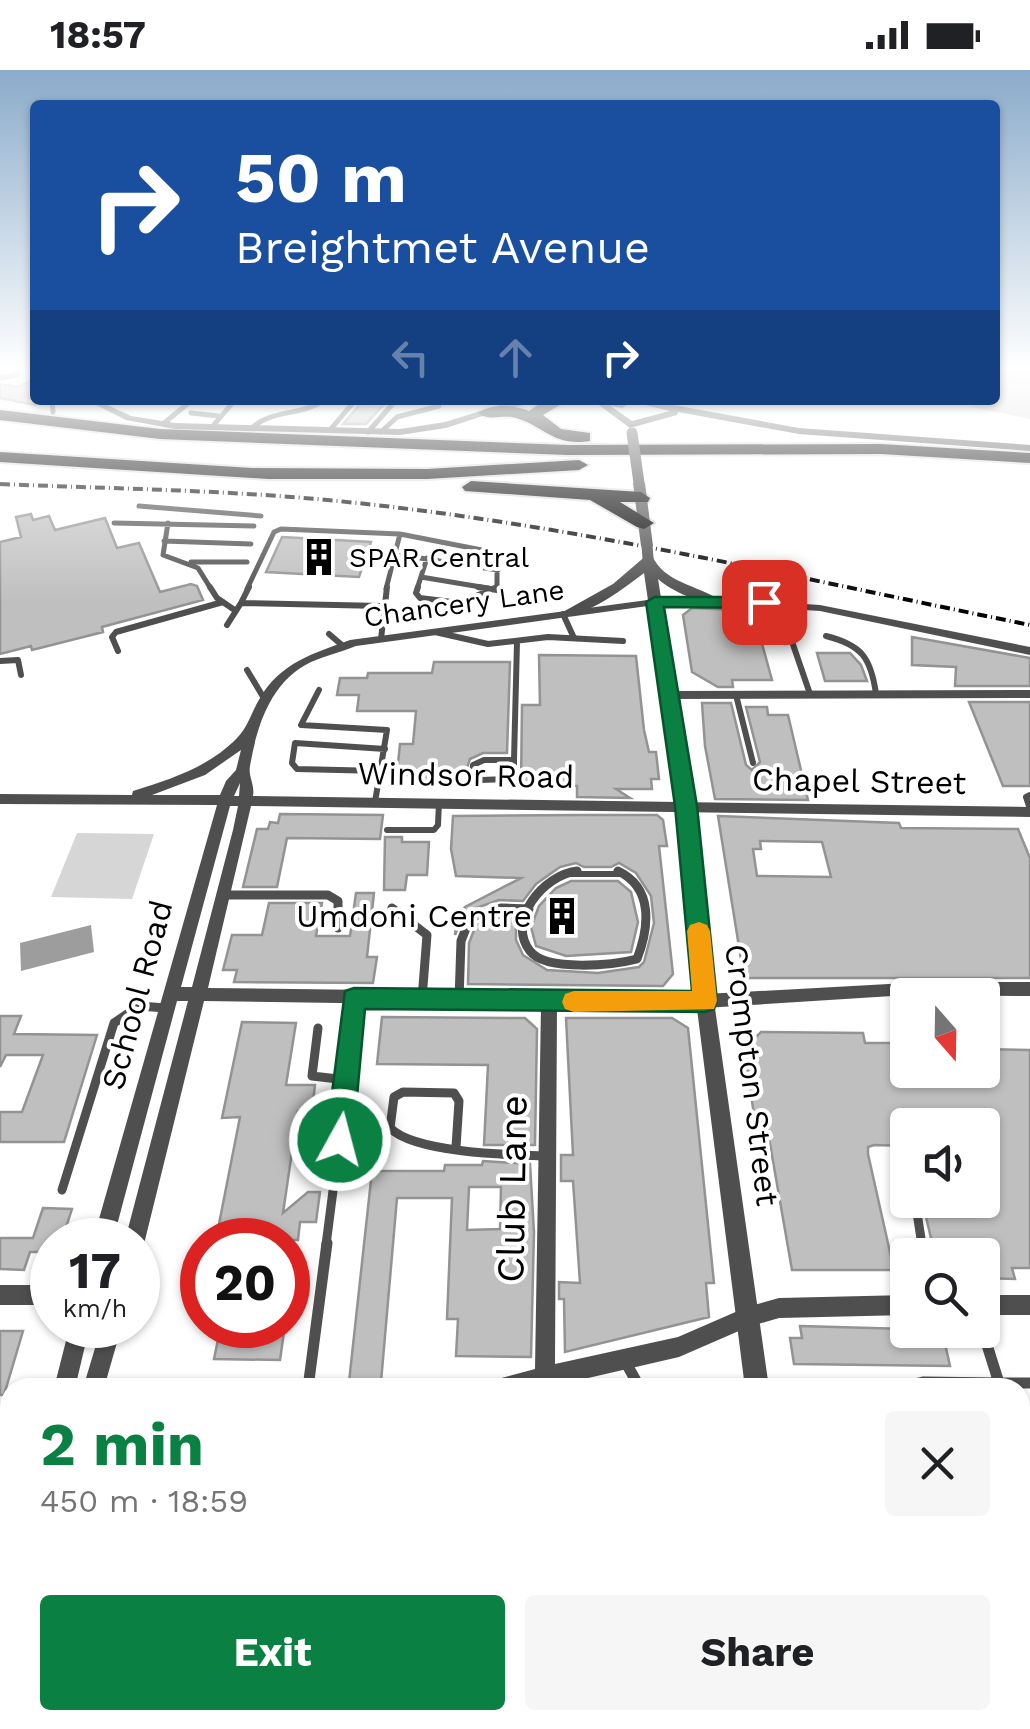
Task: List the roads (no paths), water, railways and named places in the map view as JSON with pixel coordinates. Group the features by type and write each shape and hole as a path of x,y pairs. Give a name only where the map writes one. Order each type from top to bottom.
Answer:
{"highway":[{"path":"52,447 320,460 887,461 1030,470"},
{"path":"395,447 880,449 1030,457"},
{"path":"502,447 568,450"},
{"path":"911,447 1030,457"},
{"path":"0,457 592,495 640,491"},
{"path":"250,473 427,474 626,461"},
{"path":"0,466 102,465"},
{"path":"592,495 645,527"}],"street":[{"name":"Crompton Street","path":"635,447 686,806 705,1001 755,1378"},
{"path":"565,613 618,587 648,561 669,582 714,601"},
{"name":"Chancery Lane","path":"287,672 343,646 655,602 714,601 820,608 1030,650"},
{"name":"School Road","path":"109,1218 225,800 231,784 242,772 252,728 265,700 287,672"},
{"path":"669,695 1030,694"},
{"path":"0,799 110,799 162,788 226,756 252,728"},
{"name":"School Road","path":"141,1218 224,895 248,786 242,772"},
{"name":"Windsor Road","path":"110,799 686,806"},
{"name":"Chapel Street","path":"686,806 1030,810"},
{"path":"168,1001 200,995 705,1001 924,988 1030,988"},
{"name":"Club Lane","path":"545,1377 549,1002"},
{"path":"0,1295 30,1296"},
{"path":"541,1378 702,1340 748,1317 807,1304 890,1305"},
{"path":"1000,1305 1030,1305"},
{"path":"67,1378 74,1348"},
{"path":"96,1378 105,1348"}],"lane":[{"path":"139,506 261,516"},
{"path":"221,525 226,513"},
{"path":"114,523 254,526"},
{"path":"168,523 163,555 198,568 223,602 236,611"},
{"path":"227,625 242,603 277,530 400,534 492,552 498,556 497,590"},
{"path":"381,640 382,606 400,534"},
{"path":"164,542 251,544"},
{"path":"394,554 498,570"},
{"path":"427,558 416,593 422,600 460,603 497,590"},
{"path":"182,562 247,562"},
{"path":"421,577 497,590"},
{"path":"118,652 112,637 116,632 223,602"},
{"path":"242,603 382,606"},
{"path":"565,613 574,638"},
{"path":"788,630 810,694"},
{"path":"435,632 479,643 574,638 623,641"},
{"path":"329,634 343,646"},
{"path":"826,636 846,640 866,652 872,662 876,694"},
{"path":"515,760 480,761 473,766 472,774 480,780 509,779 514,773 515,760 517,642"},
{"path":"0,661 18,660 21,675"},
{"path":"247,670 265,700"},
{"path":"319,690 294,743 292,764 297,769 380,771"},
{"path":"736,695 753,763"},
{"path":"302,725 382,727 388,733 375,802"},
{"path":"294,743 385,749"},
{"path":"1030,795 1026,798 1030,810"},
{"path":"386,830 434,830 439,802"},
{"path":"618,870 632,875 643,888 640,952 637,959 612,965 543,961 530,951 526,938 528,909 534,894 556,875 618,870"},
{"path":"224,895 328,895 338,901 338,928"},
{"path":"459,1000 461,930 468,917 490,906 528,909"},
{"path":"392,908 428,935 422,999"},
{"path":"309,1378 348,1080 354,998"},
{"path":"62,1190 114,1022 139,1006 168,1001"},
{"path":"318,1028 312,1076 348,1080"},
{"path":"456,1147 459,1101 454,1093 403,1092 394,1097 390,1128 394,1136 477,1154 547,1156"},
{"path":"988,1348 998,1378"},
{"path":"624,1360 634,1378"}],"railway":[{"path":"0,484 268,495 442,513 695,556 1030,625"}],"place":[{"name":"SPAR Central","path":"319,557"},
{"name":"Umdoni Centre","path":"562,916"}]}
